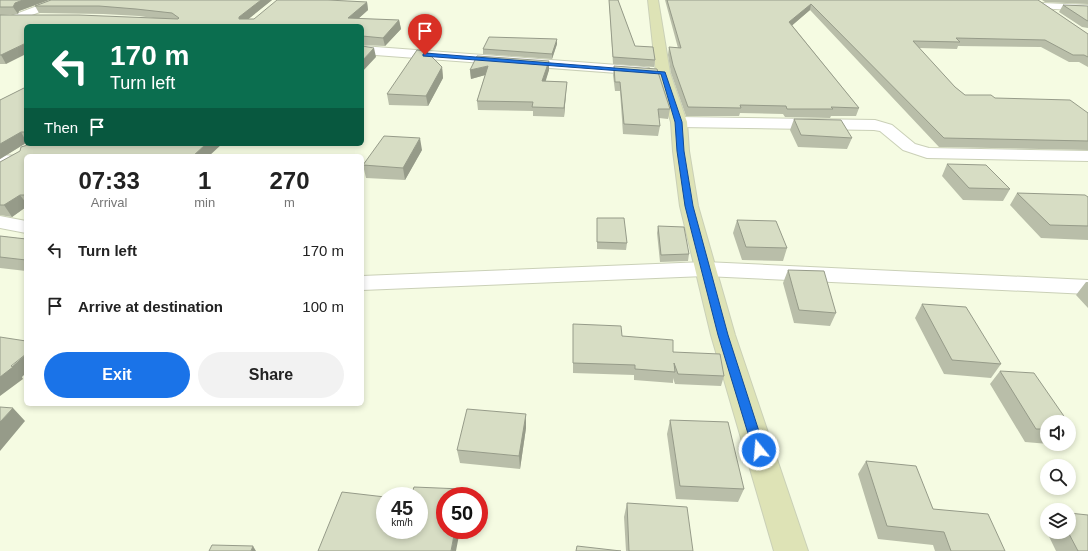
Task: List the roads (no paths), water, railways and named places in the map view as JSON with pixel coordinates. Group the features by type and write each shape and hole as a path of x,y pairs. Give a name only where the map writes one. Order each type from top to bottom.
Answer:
{"main road":[{"path":"653,0 663,73 678,122 689,206 723,335 791,551"}],"street":[{"path":"0,26 62,0"},
{"path":"1033,0 1059,18"},
{"path":"1042,6 1088,8"},
{"path":"0,19 42,19"},
{"path":"364,50 663,73"},
{"path":"678,122 875,125 886,128 909,147 927,152 1088,156"},
{"path":"0,222 24,228"},
{"path":"364,283 705,269 1088,287"}]}
